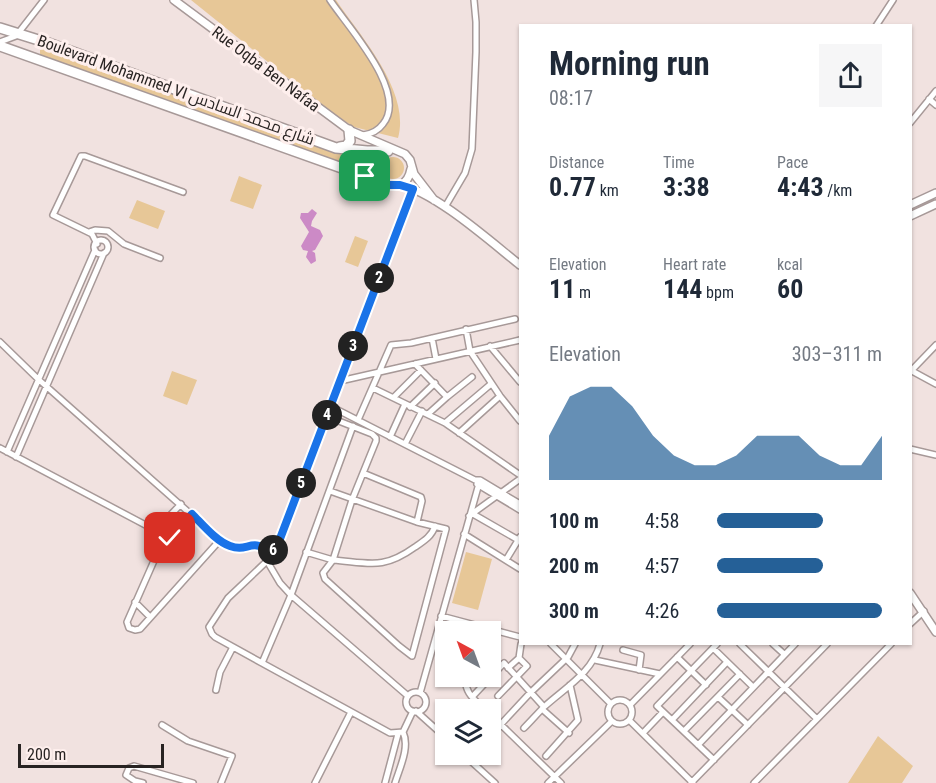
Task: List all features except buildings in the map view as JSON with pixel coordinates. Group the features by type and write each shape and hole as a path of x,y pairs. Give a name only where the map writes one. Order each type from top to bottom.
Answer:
{"main road":[{"name":"Boulevard Mohammed VI شارع محمد السادس","path":"0,28 48,43 336,148 371,152 391,151"},
{"name":"Boulevard Mohammed VI شارع محمد السادس","path":"0,44 384,183"},
{"path":"336,148 348,144 351,138 349,130"}],"street":[{"path":"0,44 17,34 44,0"},
{"name":"Rue Oqba Ben Nafaa","path":"174,0 349,130 391,151"},
{"path":"330,0 372,58 389,99 390,110 387,120 381,127 371,134 358,135"},
{"path":"445,207 465,173 472,149 476,52 474,0"},
{"path":"877,24 893,0"},
{"path":"912,120 936,91"},
{"path":"929,99 936,105"},
{"name":"Rue Oqba Ben Nafaa","path":"358,135 377,161"},
{"path":"434,200 414,174 405,154 391,151 381,155 377,161 376,173 384,183 413,189 434,200 519,264"},
{"path":"104,253 99,253 94,236 89,232 53,215 81,156 183,192"},
{"path":"400,185 409,177 411,166"},
{"path":"396,783 406,739 400,733 387,732 233,647 212,634 209,627 228,598 267,561 278,544 413,189"},
{"path":"912,204 936,193"},
{"path":"912,215 936,204"},
{"path":"89,232 102,230 111,233 121,242 160,258"},
{"path":"16,457 104,253 108,249 108,244 117,238"},
{"path":"7,452 96,247 101,240 108,244"},
{"path":"71,306 80,309"},
{"path":"358,420 391,345 515,319"},
{"path":"466,329 470,351 491,384 519,418"},
{"path":"432,338 436,359"},
{"path":"340,381 519,340"},
{"path":"0,342 38,379 220,540 234,547 258,544 271,552"},
{"path":"936,345 912,369 936,384"},
{"path":"490,346 519,380"},
{"path":"415,364 447,397"},
{"path":"394,397 421,370"},
{"path":"513,376 519,373"},
{"path":"405,444 425,413 472,377"},
{"path":"390,437 408,405 435,383"},
{"path":"445,423 491,384"},
{"path":"373,388 445,423 519,476"},
{"path":"459,434 500,396"},
{"path":"330,406 478,482 519,509"},
{"path":"326,416 372,434 376,439 352,500 333,560 323,571 326,579 412,656 446,530 417,522 352,500 330,491"},
{"path":"262,663 291,595 353,426"},
{"path":"0,448 170,538"},
{"path":"912,449 936,455"},
{"path":"363,473 421,497 417,522"},
{"path":"471,515 500,495 519,478"},
{"path":"420,693 471,515 478,482"},
{"path":"500,495 519,504"},
{"path":"156,530 181,504"},
{"path":"192,514 157,554 127,622 129,628 138,630 220,540"},
{"path":"471,515 519,539"},
{"path":"306,552 333,560 378,564 395,560 429,537 435,526"},
{"path":"464,534 519,568"},
{"path":"506,560 519,540"},
{"path":"267,561 280,583 291,595 408,696"},
{"path":"912,596 936,632"},
{"path":"135,602 150,617"},
{"path":"912,622 924,611"},
{"path":"441,616 455,621"},
{"path":"501,633 519,637"},
{"path":"508,668 519,658 521,645"},
{"path":"552,645 611,704"},
{"path":"561,783 501,724 567,658 575,645"},
{"path":"524,728 543,708 582,675 595,660 600,645"},
{"path":"630,705 689,645"},
{"path":"741,645 817,719"},
{"path":"774,645 784,654"},
{"path":"698,745 794,645"},
{"path":"629,720 692,783 826,645"},
{"path":"754,783 890,645"},
{"path":"714,760 657,706 715,646 727,662 753,687"},
{"path":"216,690 220,672 233,647"},
{"path":"623,650 641,655 639,670"},
{"path":"677,657 706,685"},
{"path":"498,696 527,666 519,658"},
{"path":"595,660 660,674"},
{"path":"672,720 727,662"},
{"path":"466,687 472,697 503,663 569,733"},
{"path":"684,731 740,674"},
{"path":"546,756 569,733 579,718 570,685"},
{"path":"385,783 400,733 415,711 426,704 426,698 420,693 415,692 408,696"},
{"path":"408,696 407,706 435,728"},
{"path":"718,696 748,725"},
{"path":"621,700 630,705 632,712 629,720 620,724 612,721 608,713 611,704 621,700"},
{"path":"315,783 351,712"},
{"path":"643,733 663,712"},
{"path":"549,783 612,721"},
{"path":"162,725 188,741 232,756 221,783"},
{"path":"475,765 495,783"},
{"path":"144,783 134,782 126,775 129,768 134,766 193,783"}],"shaded area":[{"path":"191,0 336,0 370,47 390,83 397,102 400,120 398,138 354,127 340,118"},
{"path":"45,46 369,162 370,168 365,172 40,55 40,50"},
{"path":"393,157 401,160 404,168 401,176 393,179 385,176 382,168 385,160"},
{"path":"239,176 262,185 253,209 230,201"},
{"path":"137,200 165,211 158,229 129,218"},
{"path":"312,209 317,213 311,226 320,230 323,236 315,250 312,251 315,253 316,261 311,264 306,257 308,251 303,250 301,246 309,232 300,218 301,213 308,213"},
{"path":"355,236 368,241 358,267 345,262"},
{"path":"172,371 197,380 187,405 163,396"},
{"path":"466,552 492,559 478,610 452,603"},
{"path":"878,736 913,766 902,783 848,783"}],"route":[{"path":"170,538 192,514 228,546 239,548 258,544 271,552 278,544 413,189 408,186 388,185 365,176"}]}
